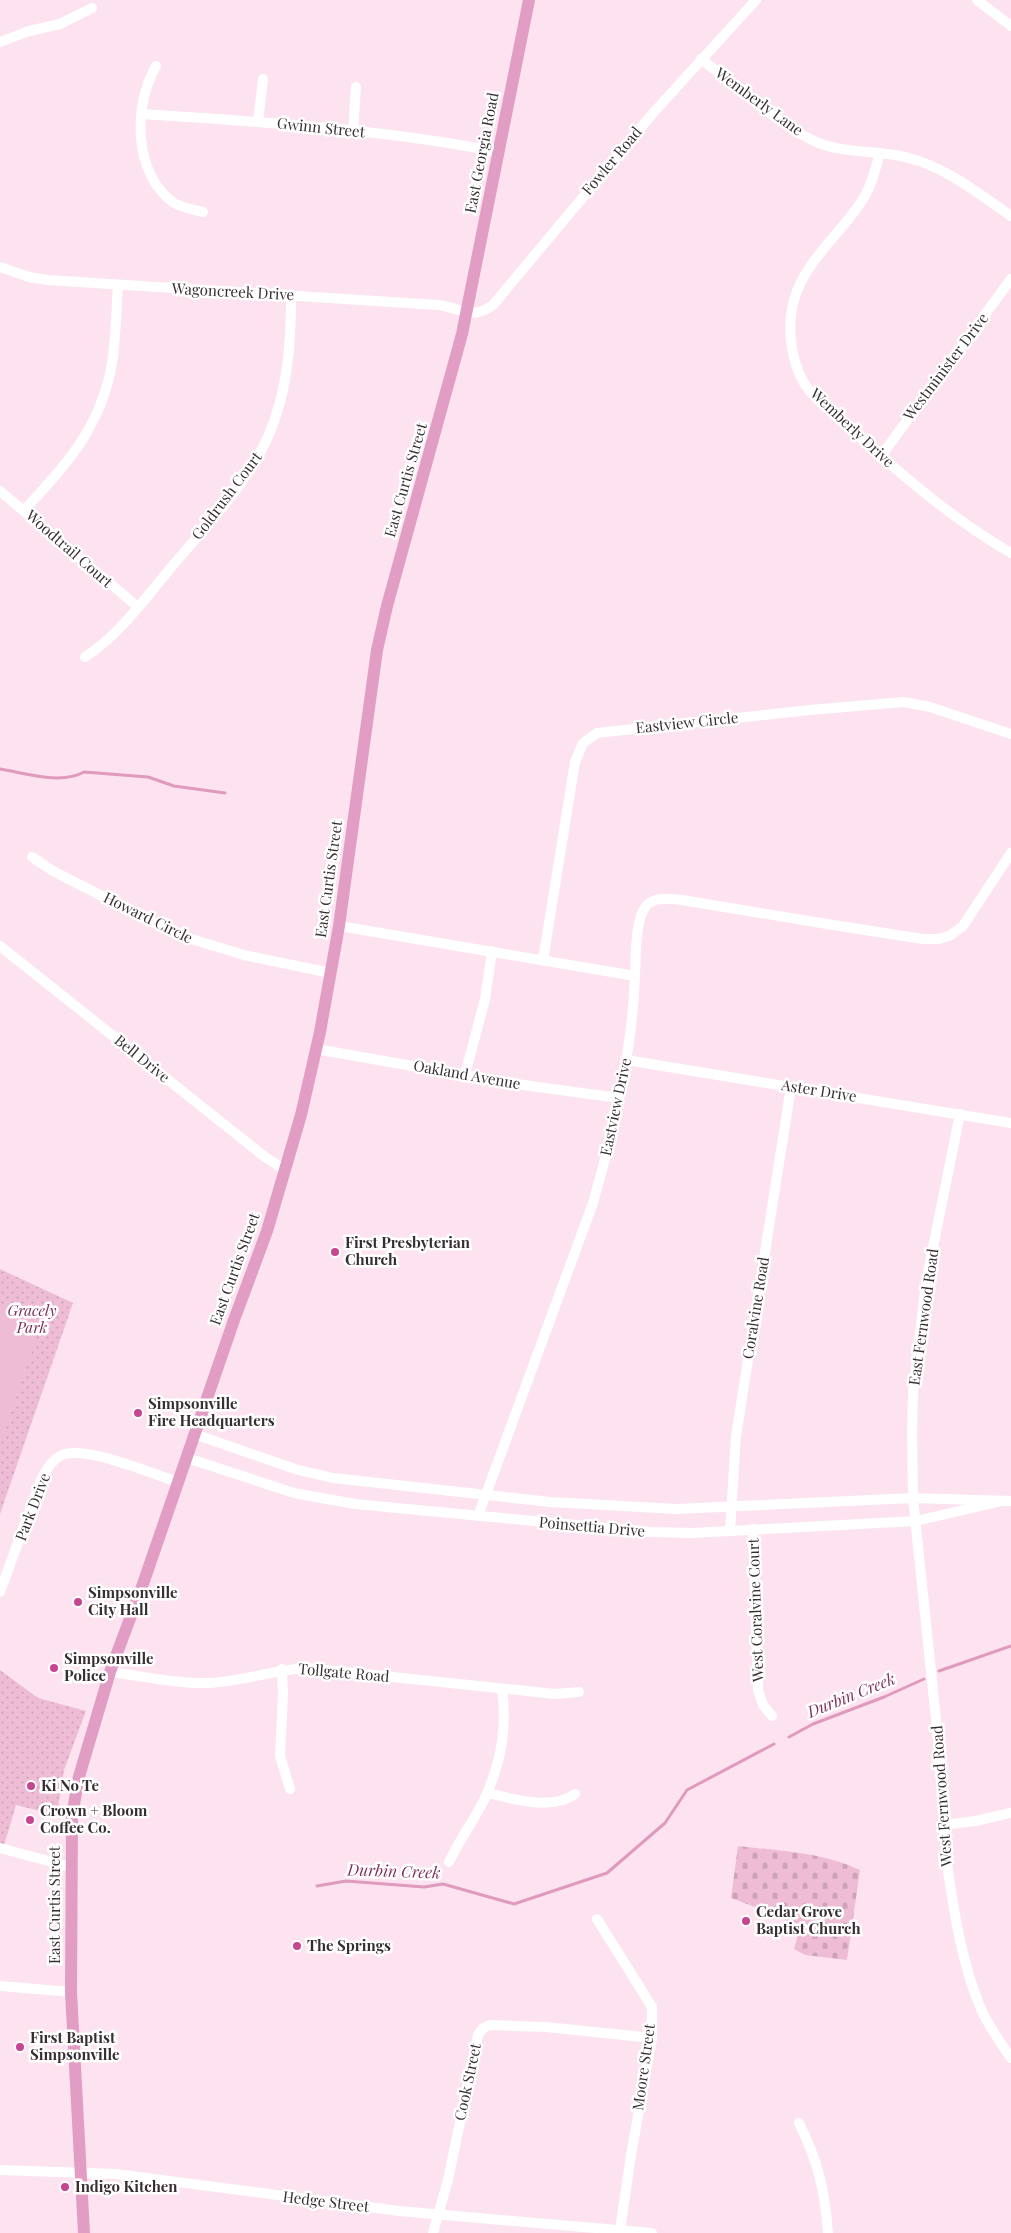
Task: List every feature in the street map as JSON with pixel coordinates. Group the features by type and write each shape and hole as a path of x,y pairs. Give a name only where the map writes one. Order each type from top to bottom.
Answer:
{"main road":[{"name":"East Georgia Road","path":"466,312 529,0"},
{"name":"East Curtis Street","path":"84,2233 71,1992 72,1817 78,1780 110,1672 144,1581 194,1434 267,1231 301,1115 316,1049 339,926 377,650 442,416 466,312"}],"street":[{"name":"Fowler Road","path":"466,312 473,314 484,311 494,304 604,170 701,59 756,0"},
{"path":"977,0 1011,26"},
{"path":"1,40 60,24 92,8"},
{"name":"Wemberly Lane","path":"701,59 786,124 813,141 831,147 910,158 942,171 1011,216"},
{"path":"156,66 146,85 142,114 142,154 151,176 168,197 183,207 203,212"},
{"path":"258,122 263,79"},
{"path":"353,132 356,86"},
{"name":"Gwinn Street","path":"142,114 258,122 429,139 499,152"},
{"name":"Wemberly Drive","path":"880,153 871,181 861,202 818,255 802,281 793,306 791,329 792,350 796,363 809,390 881,456 964,524 1011,552"},
{"name":"Wagoncreek Drive","path":"0,267 29,277 48,280 439,305 466,312"},
{"name":"Westminister Drive","path":"881,456 1011,280"},
{"path":"24,510 53,480 74,454 87,434 100,406 111,368 118,285"},
{"name":"Goldrush Court","path":"85,657 108,641 138,607 234,491 264,446 278,412 285,384 291,343 291,296"},
{"name":"Woodtrail Court","path":"0,491 138,607"},
{"name":"Eastview Circle","path":"543,960 575,762 580,746 597,733 904,702 930,707 1011,734"},
{"path":"339,926 635,976 639,926 643,911 652,901 660,899 682,900 923,939 940,939 951,935 963,926 1011,852"},
{"name":"Howard Circle","path":"32,857 53,871 178,935 244,954 331,973"},
{"name":"Bell Drive","path":"0,946 265,1157 285,1170"},
{"path":"465,1075 485,999 492,951"},
{"name":"Eastview Drive","path":"478,1516 516,1408 593,1203 603,1167 626,1060 635,976"},
{"name":"Oakland Avenue","path":"316,1049 465,1075 618,1098"},
{"name":"Aster Drive","path":"626,1060 1011,1123"},
{"name":"Coralvine Road","path":"730,1531 730,1507 736,1436 791,1087"},
{"name":"East Fernwood Road","path":"916,1521 913,1498 912,1431 915,1373 926,1282 960,1114"},
{"name":"Poinsettia Drive","path":"194,1434 298,1470 334,1478 486,1495 619,1506 676,1509 913,1498 1007,1501"},
{"name":"Park Drive","path":"0,1592 40,1482 48,1467 62,1455 77,1453 110,1459 178,1482"},
{"name":"Poinsettia Drive","path":"187,1458 294,1493 318,1498 478,1516 650,1532 730,1531 916,1521 1007,1501"},
{"name":"West Fernwood Road","path":"916,1521 938,1739 943,1825 952,1900 966,1962 982,2010 1011,2058"},
{"name":"West Coralvine Court","path":"753,1529 758,1690 763,1705 772,1716"},
{"name":"Tollgate Road","path":"110,1672 208,1683 226,1682 282,1670 306,1668 555,1694 579,1692"},
{"path":"282,1670 283,1695 280,1756 290,1789"},
{"path":"449,1862 459,1841 488,1793 501,1753 506,1716 502,1689"},
{"path":"488,1793 552,1802 566,1799 575,1794"},
{"path":"943,1825 975,1822 1011,1813"},
{"path":"0,1848 71,1866"},
{"name":"Moore Street","path":"597,1919 652,2007 652,2038 630,2155 620,2230"},
{"path":"0,1986 71,1992"},
{"name":"Cook Street","path":"439,2215 478,2035 482,2028 490,2026 546,2027 652,2038"},
{"path":"799,2123 818,2166 825,2197 828,2233"},
{"name":"Hedge Street","path":"0,2170 116,2174 439,2215 652,2233"},
{"path":"433,2233 439,2215"}],"green space":[{"name":"Gracely Park","path":"0,1269 73,1303 0,1514"},
{"path":"0,1307 42,1321 0,1445"},
{"path":"0,1670 38,1698 86,1711 64,1770 57,1815 16,1805 3,1849 0,1848"},
{"path":"738,1846 816,1856 831,1859 860,1870 847,1960 805,1955 794,1949 801,1925 765,1914 763,1910 731,1898"}],"waterway":[{"path":"0,769 54,778 65,778 84,772 148,777 174,786 225,793"},
{"name":"Durbin Creek","path":"939,1671 1011,1646"},
{"name":"Durbin Creek","path":"789,1737 813,1724 884,1697 924,1679"},
{"name":"Durbin Creek","path":"317,1886 346,1881 424,1887 443,1884 514,1904 607,1873 665,1823 687,1790 774,1744"}],"place":[{"name":"First Presbyterian Church","path":"335,1252"},
{"name":"Simpsonville Fire Headquarters","path":"138,1413"},
{"name":"Simpsonville City Hall","path":"78,1602"},
{"name":"Simpsonville Police","path":"54,1668"},
{"name":"Ki No Te","path":"31,1786"},
{"name":"Crown + Bloom Coffee Co.","path":"30,1820"},
{"name":"Cedar Grove Baptist Church","path":"746,1921"},
{"name":"The Springs","path":"297,1946"},
{"name":"First Baptist Simpsonville","path":"20,2047"},
{"name":"Indigo Kitchen","path":"65,2187"}]}
